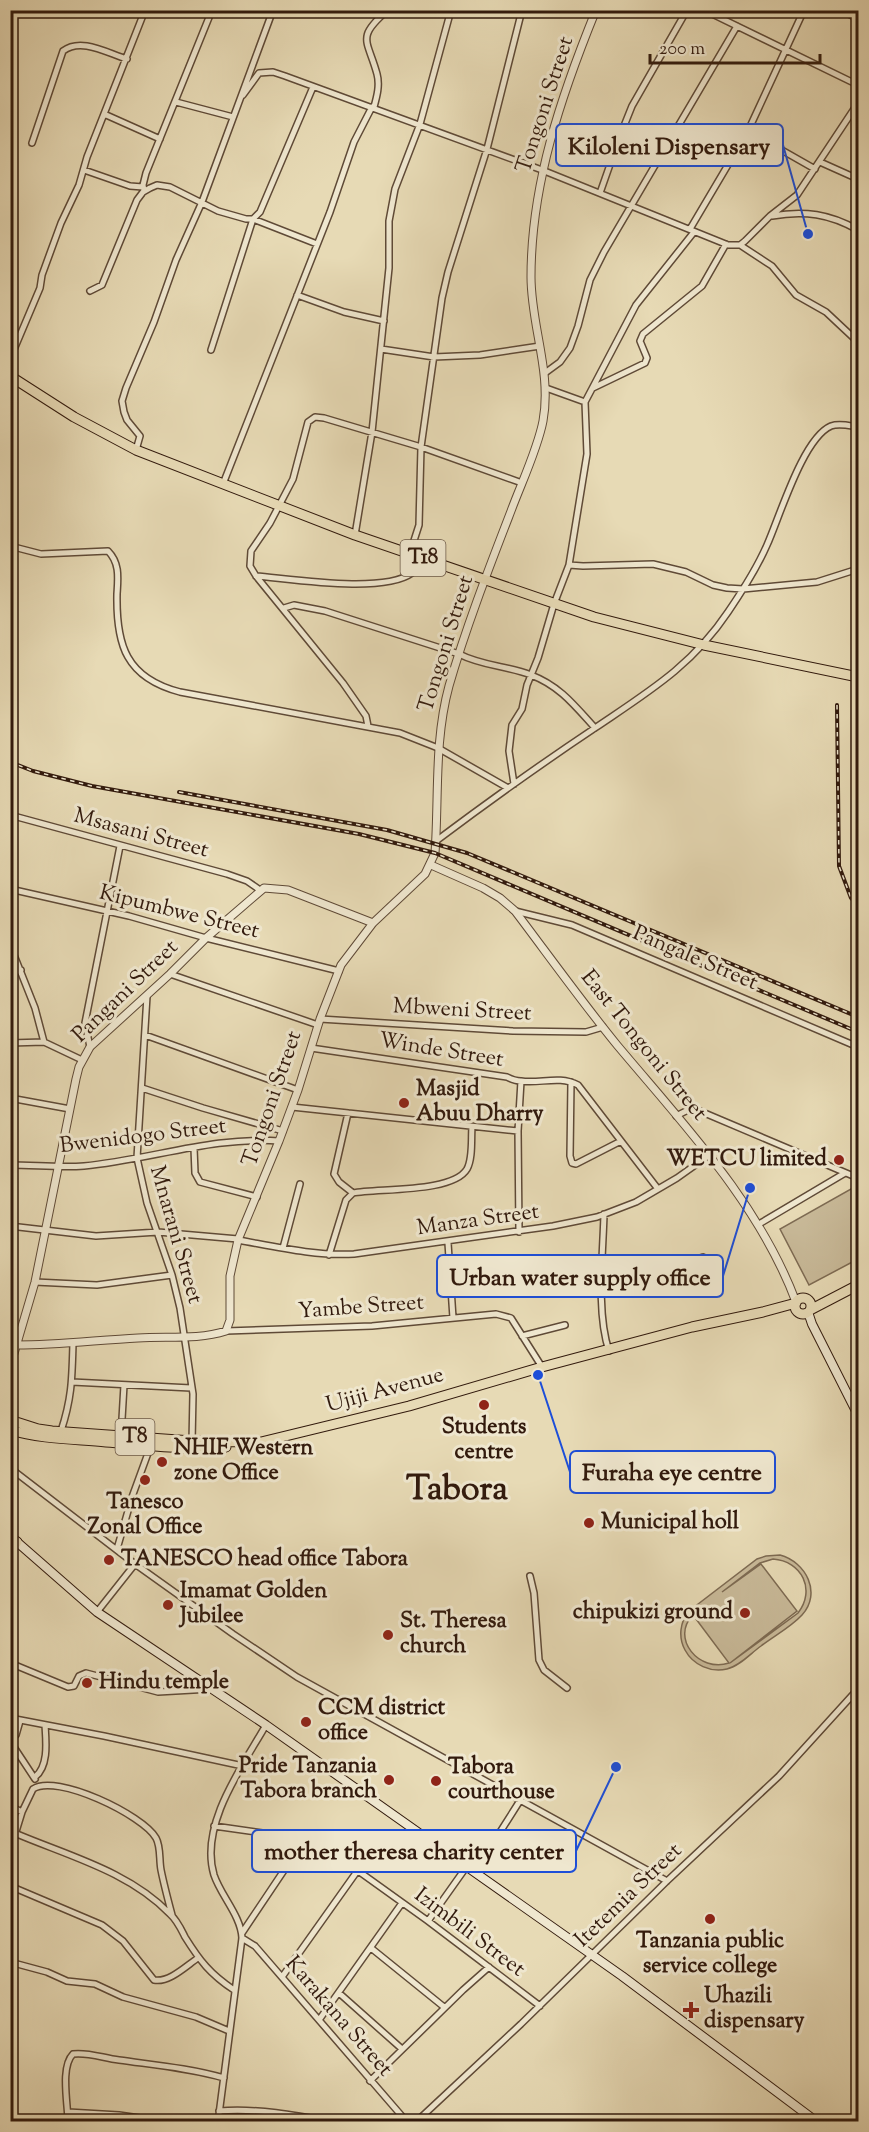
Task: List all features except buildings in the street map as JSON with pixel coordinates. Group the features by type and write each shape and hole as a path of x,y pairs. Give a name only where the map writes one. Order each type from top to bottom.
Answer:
{"highway":[{"name":"T18","path":"10,376 74,417 136,450 355,535 594,617 704,645 858,677"},
{"name":"T8","path":"802,1306 828,1300 858,1285"},
{"name":"Ujiji Avenue","path":"10,1420 38,1429 121,1436 152,1442 192,1444 261,1442 409,1406 542,1367 609,1351 692,1327 802,1306"},
{"name":"T8","path":"10,1430 37,1435 152,1442"},
{"path":"10,1550 14,1539"}],"main road":[{"path":"802,1306 858,1415"},
{"path":"14,1539 97,1612 266,1725 469,1868 817,2121"}],"street":[{"path":"10,359 40,288 42,275 59,234 61,223 84,170 87,157 145,10"},
{"path":"90,291 102,285 137,200 144,189 160,139 212,10"},
{"path":"136,450 141,439 124,412 122,401 126,388 154,322 176,260 202,202 273,10"},
{"path":"223,484 317,244 354,142 373,107 379,85 366,46 366,39 369,30 388,10"},
{"path":"355,535 372,432 381,349 389,268 389,221 395,189 420,124 451,10"},
{"path":"410,553 419,525 421,447 442,298 487,149 522,10"},
{"path":"573,10 595,13"},
{"path":"600,193 632,106 687,10"},
{"path":"704,10 858,85"},
{"path":"511,786 509,751 512,725 522,709 527,685 569,565 587,454 585,402 636,305 692,230 748,131 804,10"},
{"path":"842,10 858,18"},
{"name":"Tongoni Street","path":"226,1331 230,1320 230,1276 238,1239 283,1131 319,1022 339,971 353,946 373,923 425,874 435,853 438,748 444,708 459,654 542,424 546,388 532,299 533,225 537,194 552,128 595,13"},
{"path":"545,373 560,362 570,348 590,280 630,207 659,162 737,26"},
{"path":"32,143 63,51 75,45 84,45 127,59"},
{"path":"243,95 262,72 279,74 487,149 726,244 740,245 772,266 796,295 826,312 858,342"},
{"path":"211,350 253,219 260,212 314,87"},
{"path":"176,102 232,117"},
{"path":"740,245 770,216 797,195 858,103"},
{"path":"104,114 160,139"},
{"path":"748,131 815,169"},
{"path":"820,162 858,179"},
{"path":"84,170 144,189 164,185 228,214 253,219 317,244"},
{"path":"770,216 798,212 819,214 842,221 858,230"},
{"path":"591,389 645,363 647,358 640,341 643,334 702,286 726,244"},
{"path":"297,295 344,312 384,321"},
{"path":"381,349 434,357 480,355 540,346"},
{"path":"546,388 585,402"},
{"path":"369,726 364,713 343,682 250,566 251,551 270,523 293,479 310,419 324,418 372,432 522,483"},
{"path":"436,842 511,786 657,687 704,645 743,589 767,545 811,444 831,426 857,427"},
{"path":"10,546 39,554 108,551 116,562 117,610 122,645 136,667 157,685 180,692 400,733 438,748 511,786"},
{"path":"256,576 329,583 377,582 406,576 418,567 424,558"},
{"path":"569,565 653,564 686,573 713,585 743,589 817,582 858,569"},
{"path":"284,609 294,605 325,611 472,660 531,675 569,698 595,728"},
{"name":"Msasani Street","path":"10,815 227,874 247,881 260,890"},
{"path":"90,1047 85,1023 120,846"},
{"name":"East Tongoni Street","path":"430,865 483,888 500,898 515,912 759,1224 802,1306"},
{"path":"260,890 272,887 288,890 373,923"},
{"name":"Kipumbwe Street","path":"10,889 107,911 339,971"},
{"name":"Pangani Street","path":"10,1367 35,1282 77,1073 82,1060 90,1047 260,890"},
{"name":"Pangale Street","path":"515,912 572,925 858,1047"},
{"path":"10,945 21,970 44,1042"},
{"path":"10,972 21,970"},
{"name":"Mbweni Street","path":"170,974 319,1022 513,1031 586,1032 603,1027"},
{"name":"Mnarani Street","path":"147,996 136,1158 147,1203 172,1275 184,1336 193,1394 192,1444"},
{"path":"146,1035 298,1090"},
{"path":"10,1043 44,1042 82,1060"},
{"name":"Winde Street","path":"311,1048 521,1081 562,1080 571,1082"},
{"path":"519,1232 518,1131 521,1081"},
{"path":"621,1141 576,1164 572,1163 570,1156 571,1082 578,1085 658,1189"},
{"path":"142,1088 283,1131"},
{"path":"10,1098 70,1109"},
{"path":"292,1107 518,1131"},
{"path":"676,1116 690,1108 695,1109 858,1178"},
{"path":"348,1113 334,1174 339,1182 353,1193"},
{"path":"329,1255 346,1200 353,1193 433,1185 457,1178 464,1173 469,1164 472,1127"},
{"name":"Bwenidogo Street","path":"10,1165 82,1166 253,1141 279,1141"},
{"path":"194,1149 195,1173 200,1182 257,1197"},
{"name":"Manza Street","path":"10,1227 96,1236 158,1232 238,1239 329,1255 354,1254 519,1232 604,1214 636,1202 708,1156"},
{"path":"759,1224 845,1173"},
{"path":"283,1248 300,1184"},
{"path":"604,1214 602,1317 604,1338 609,1351"},
{"path":"448,1243 453,1318"},
{"path":"603,1285 642,1272 703,1257"},
{"path":"35,1282 97,1285 172,1275"},
{"name":"Yambe Street","path":"226,1331 372,1326 496,1314 511,1318 542,1367"},
{"path":"522,1335 565,1325"},
{"path":"17,1345 211,1335 226,1331"},
{"path":"61,1431 70,1405 73,1343"},
{"path":"72,1382 191,1388"},
{"path":"121,1436 124,1385"},
{"path":"117,1549 132,1497 152,1442"},
{"path":"10,1468 135,1564 297,1677 667,1881"},
{"path":"97,1612 135,1564"},
{"path":"530,1576 534,1593 539,1660 544,1670 567,1688"},
{"path":"10,1663 68,1687 74,1686 79,1676 86,1673 158,1692 211,1689"},
{"name":"Itetemia Street","path":"416,2121 540,2006 632,1918 667,1881 779,1776 858,1689"},
{"path":"10,1718 243,1766"},
{"path":"20,1720 16,1735 10,1741 35,1777 37,1786"},
{"path":"35,1777 43,1769 45,1725"},
{"path":"242,1935 213,1870 210,1854 214,1826 227,1794 266,1725"},
{"path":"10,1851 29,1794 37,1786 45,1784 78,1790 129,1814 150,1829 159,1847 162,1878 172,1915 198,1958 213,1975 234,1990"},
{"path":"428,1921 469,1868 495,1840 521,1799"},
{"path":"10,1806 22,1812"},
{"name":"Izimbili Street","path":"214,1826 305,1839 322,1845 428,1921 540,2006"},
{"path":"17,1834 126,1879 172,1915"},
{"path":"218,2121 242,1935 305,1839"},
{"path":"282,1977 358,1870"},
{"path":"10,1886 102,1925 123,1941 154,1980 168,1978 198,1958"},
{"path":"319,2020 402,1903"},
{"name":"Karakana Street","path":"242,1935 255,1946 407,2121"},
{"path":"371,1948 444,2007"},
{"path":"10,1962 47,1972 67,1981 95,1984 123,1997 196,2017 229,2031"},
{"path":"370,2081 444,2007 489,1967"},
{"path":"339,1993 402,2049"},
{"path":"68,2121 65,2102 69,2058 73,2054 81,2053 179,2067 224,2078"},
{"path":"219,2111 272,2113 332,2121"},
{"path":"68,2112 167,2121"}],"shaded area":[{"path":"858,1185 858,1259 809,1285 780,1229"},
{"name":"chipukizi ground","path":"780,1555 797,1564 804,1571 811,1588 808,1606 793,1624 736,1665 721,1670 703,1667 688,1655 681,1640 681,1630 686,1615 757,1559","holes":["773,1559 792,1565 803,1578 806,1586 803,1604 798,1613 730,1663 797,1611 761,1564 722,1592 760,1563","693,1615 729,1663 718,1665 707,1663 691,1651 686,1643 685,1634 687,1624"]}],"railway":[{"path":"837,705 839,866 851,898 858,906"},
{"path":"10,762 33,771 92,786 359,834 435,853 858,1032"},
{"path":"179,792 387,830 467,853 858,1017"}],"place":[{"name":"Kiloleni Dispensary","path":"808,234"},
{"name":"Masjid Abuu Dharry","path":"404,1103"},
{"name":"WETCU limited","path":"839,1160"},
{"name":"Urban water supply office","path":"750,1188"},
{"name":"Furaha eye centre","path":"538,1375"},
{"name":"Students centre","path":"484,1405"},
{"name":"NHIF Western zone Office","path":"162,1462"},
{"name":"Tanesco Zonal Office","path":"145,1480"},
{"name":"Municipal holl","path":"589,1523"},
{"name":"TANESCO head office Tabora","path":"109,1560"},
{"name":"Imamat Golden Jubilee","path":"168,1605"},
{"name":"chipukizi ground","path":"745,1613"},
{"name":"St. Theresa church","path":"388,1635"},
{"name":"Hindu temple","path":"87,1683"},
{"name":"CCM district office","path":"306,1722"},
{"name":"mother theresa charity center","path":"616,1767"},
{"name":"Pride Tanzania Tabora branch","path":"389,1780"},
{"name":"Tabora courthouse","path":"436,1781"},
{"name":"Tanzania public service college","path":"710,1919"},
{"name":"Uhazili dispensary","path":"691,2010"}],"district":[{"name":"Tabora","path":"457,1490"}]}
